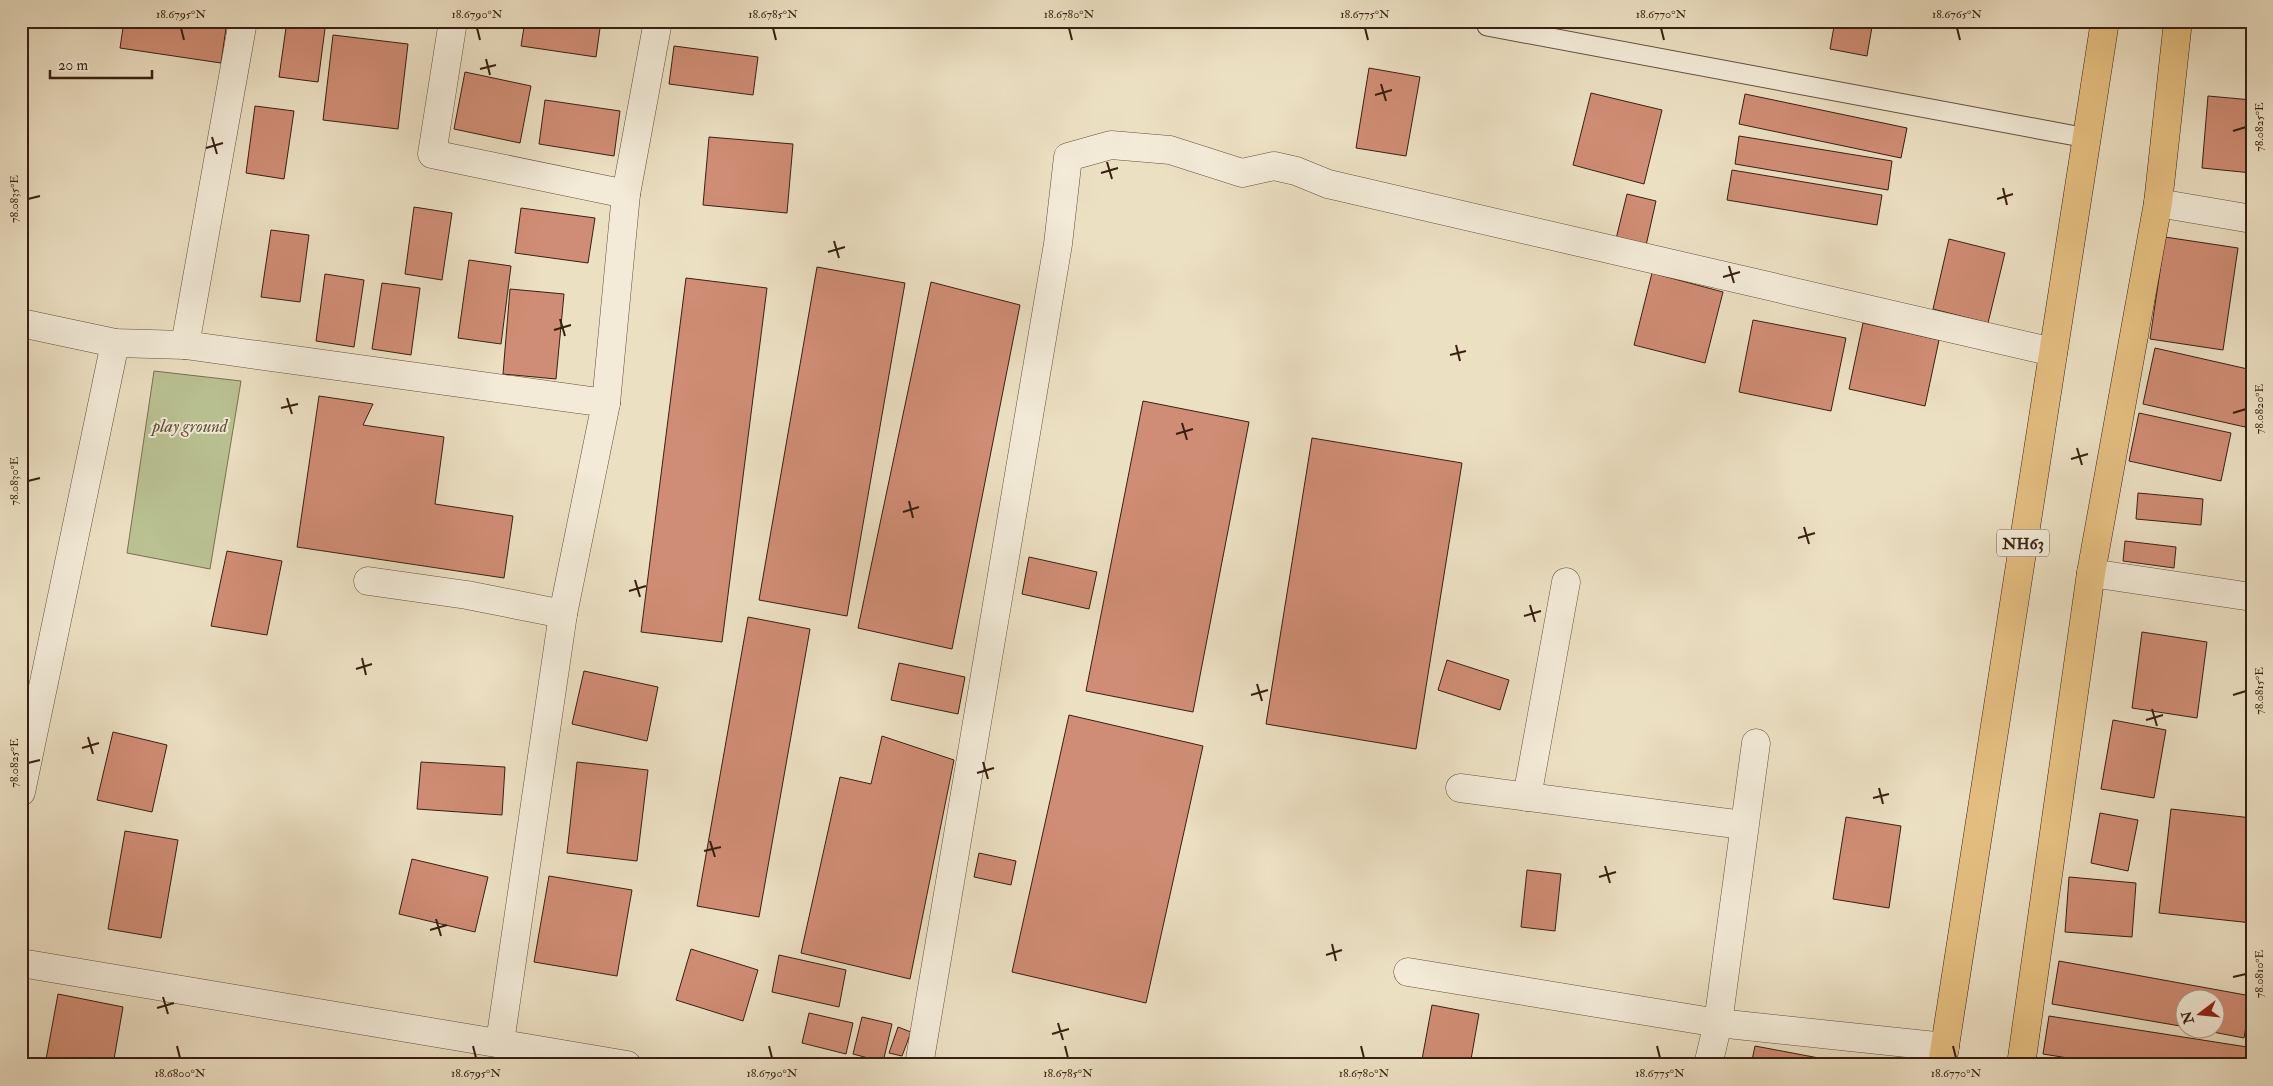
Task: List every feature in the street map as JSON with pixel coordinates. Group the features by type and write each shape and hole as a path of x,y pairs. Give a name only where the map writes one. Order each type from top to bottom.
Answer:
{"highway":[{"name":"NH63","path":"1944,1056 2105,21"},
{"path":"2021,1065 2091,573 2158,203 2178,21"}],"street":[{"path":"185,344 243,21"},
{"path":"453,21 432,154 626,194"},
{"path":"500,1042 563,614 606,403 626,194 658,21"},
{"path":"918,1065 1056,254 1068,157 1111,146 1170,150 1242,173 1274,166 1296,171 1328,184 2053,352"},
{"path":"2158,203 2252,219"},
{"path":"21,323 115,343 185,344 606,403"},
{"path":"21,792 115,343"},
{"path":"2091,573 2252,597"},
{"path":"368,581 467,595 563,614"},
{"path":"1527,797 1566,582"},
{"path":"1708,1065 1718,1023 1743,825 1756,743"},
{"path":"1460,788 1743,825"},
{"path":"21,963 500,1042 617,1064"},
{"path":"1408,972 1718,1023 1944,1056"}],"lane":[{"path":"1487,26 2086,138"}],"green space":[{"name":"play ground","path":"154,371 241,381 210,569 127,553"}],"building":[{"path":"124,21 227,21 221,63 120,48"},
{"path":"287,21 326,21 318,82 279,77"},
{"path":"525,21 601,21 596,57 521,46"},
{"path":"1785,21 1823,21 1822,27 1785,23"},
{"path":"1835,21 1873,21 1867,56 1830,49"},
{"path":"333,35 408,44 398,129 323,120"},
{"path":"674,46 758,57 753,95 669,84"},
{"path":"1369,68 1420,77 1406,156 1356,148"},
{"path":"465,72 531,86 520,143 454,129"},
{"path":"1591,93 1662,110 1644,184 1573,165"},
{"path":"1745,94 1907,128 1901,158 1739,124"},
{"path":"2208,96 2252,100 2252,173 2202,168"},
{"path":"545,100 620,111 614,156 539,144"},
{"path":"255,106 294,111 284,179 246,173"},
{"path":"1739,136 1892,161 1888,190 1735,164"},
{"path":"709,137 793,144 787,213 703,205"},
{"path":"1732,170 1882,195 1877,225 1727,200"},
{"path":"1627,194 1656,201 1645,250 1615,243"},
{"path":"414,207 452,213 442,280 405,274"},
{"path":"521,208 595,218 588,263 515,253"},
{"path":"271,230 309,235 300,302 261,297"},
{"path":"2165,237 2238,248 2223,350 2150,339"},
{"path":"1949,239 2005,253 1988,323 1933,309"},
{"path":"469,260 511,266 501,344 458,338"},
{"path":"817,267 905,283 847,616 759,600"},
{"path":"1652,273 1723,292 1705,363 1634,345"},
{"path":"325,274 364,280 354,347 316,341"},
{"path":"686,278 767,288 722,642 641,632"},
{"path":"931,282 1020,305 952,649 858,628"},
{"path":"382,283 420,288 411,355 372,349"},
{"path":"510,289 564,294 556,379 503,374"},
{"path":"1753,320 1846,338 1831,411 1739,392"},
{"path":"1863,323 1939,340 1925,406 1849,389"},
{"path":"2155,348 2252,370 2252,398 2245,427 2143,404"},
{"path":"319,396 373,404 363,425 444,437 435,504 513,516 504,578 297,547"},
{"path":"1143,401 1249,422 1193,712 1086,691"},
{"path":"2139,413 2231,433 2221,481 2129,461"},
{"path":"1312,438 1462,463 1416,749 1266,724"},
{"path":"2138,493 2203,499 2201,525 2136,519"},
{"path":"2125,541 2176,547 2174,568 2123,561"},
{"path":"227,551 282,561 267,635 211,626"},
{"path":"1029,557 1097,572 1089,609 1022,594"},
{"path":"748,617 810,629 759,917 697,906"},
{"path":"2142,632 2207,642 2197,718 2132,708"},
{"path":"1447,660 1509,680 1500,710 1438,690"},
{"path":"899,663 965,677 958,714 891,700"},
{"path":"584,671 658,687 647,741 572,724"},
{"path":"1069,715 1203,746 1146,1003 1012,972"},
{"path":"2113,720 2166,730 2154,798 2101,789"},
{"path":"113,732 167,745 152,812 97,800"},
{"path":"882,736 954,760 910,979 801,953 840,777 871,784"},
{"path":"421,762 505,767 502,815 417,809"},
{"path":"577,762 648,770 637,861 567,853"},
{"path":"2171,809 2252,818 2252,923 2159,913"},
{"path":"2100,813 2138,820 2128,871 2091,863"},
{"path":"1846,817 1901,826 1889,908 1833,899"},
{"path":"125,831 178,840 161,938 108,929"},
{"path":"979,853 1016,861 1011,885 974,877"},
{"path":"412,859 488,877 475,932 399,914"},
{"path":"1527,870 1561,874 1555,931 1521,927"},
{"path":"549,876 632,890 617,976 534,962"},
{"path":"2069,877 2136,883 2132,937 2065,932"},
{"path":"691,949 758,970 743,1021 676,1000"},
{"path":"779,955 846,970 839,1007 772,992"},
{"path":"2059,961 2207,988 2176,988 2176,1025 2052,1004"},
{"path":"2226,991 2251,996 2244,1038 2226,1035"},
{"path":"58,994 123,1007 113,1065 45,1065"},
{"path":"1432,1005 1479,1014 1470,1065 1421,1065"},
{"path":"809,1013 853,1023 846,1054 802,1043"},
{"path":"2049,1016 2176,1036 2176,1038 2190,1038 2247,1047 2244,1065 2112,1065 2043,1054"},
{"path":"862,1017 892,1024 883,1062 853,1054"},
{"path":"898,1027 911,1032 902,1056 889,1053"},
{"path":"1755,1046 1856,1065 1751,1065"}]}
